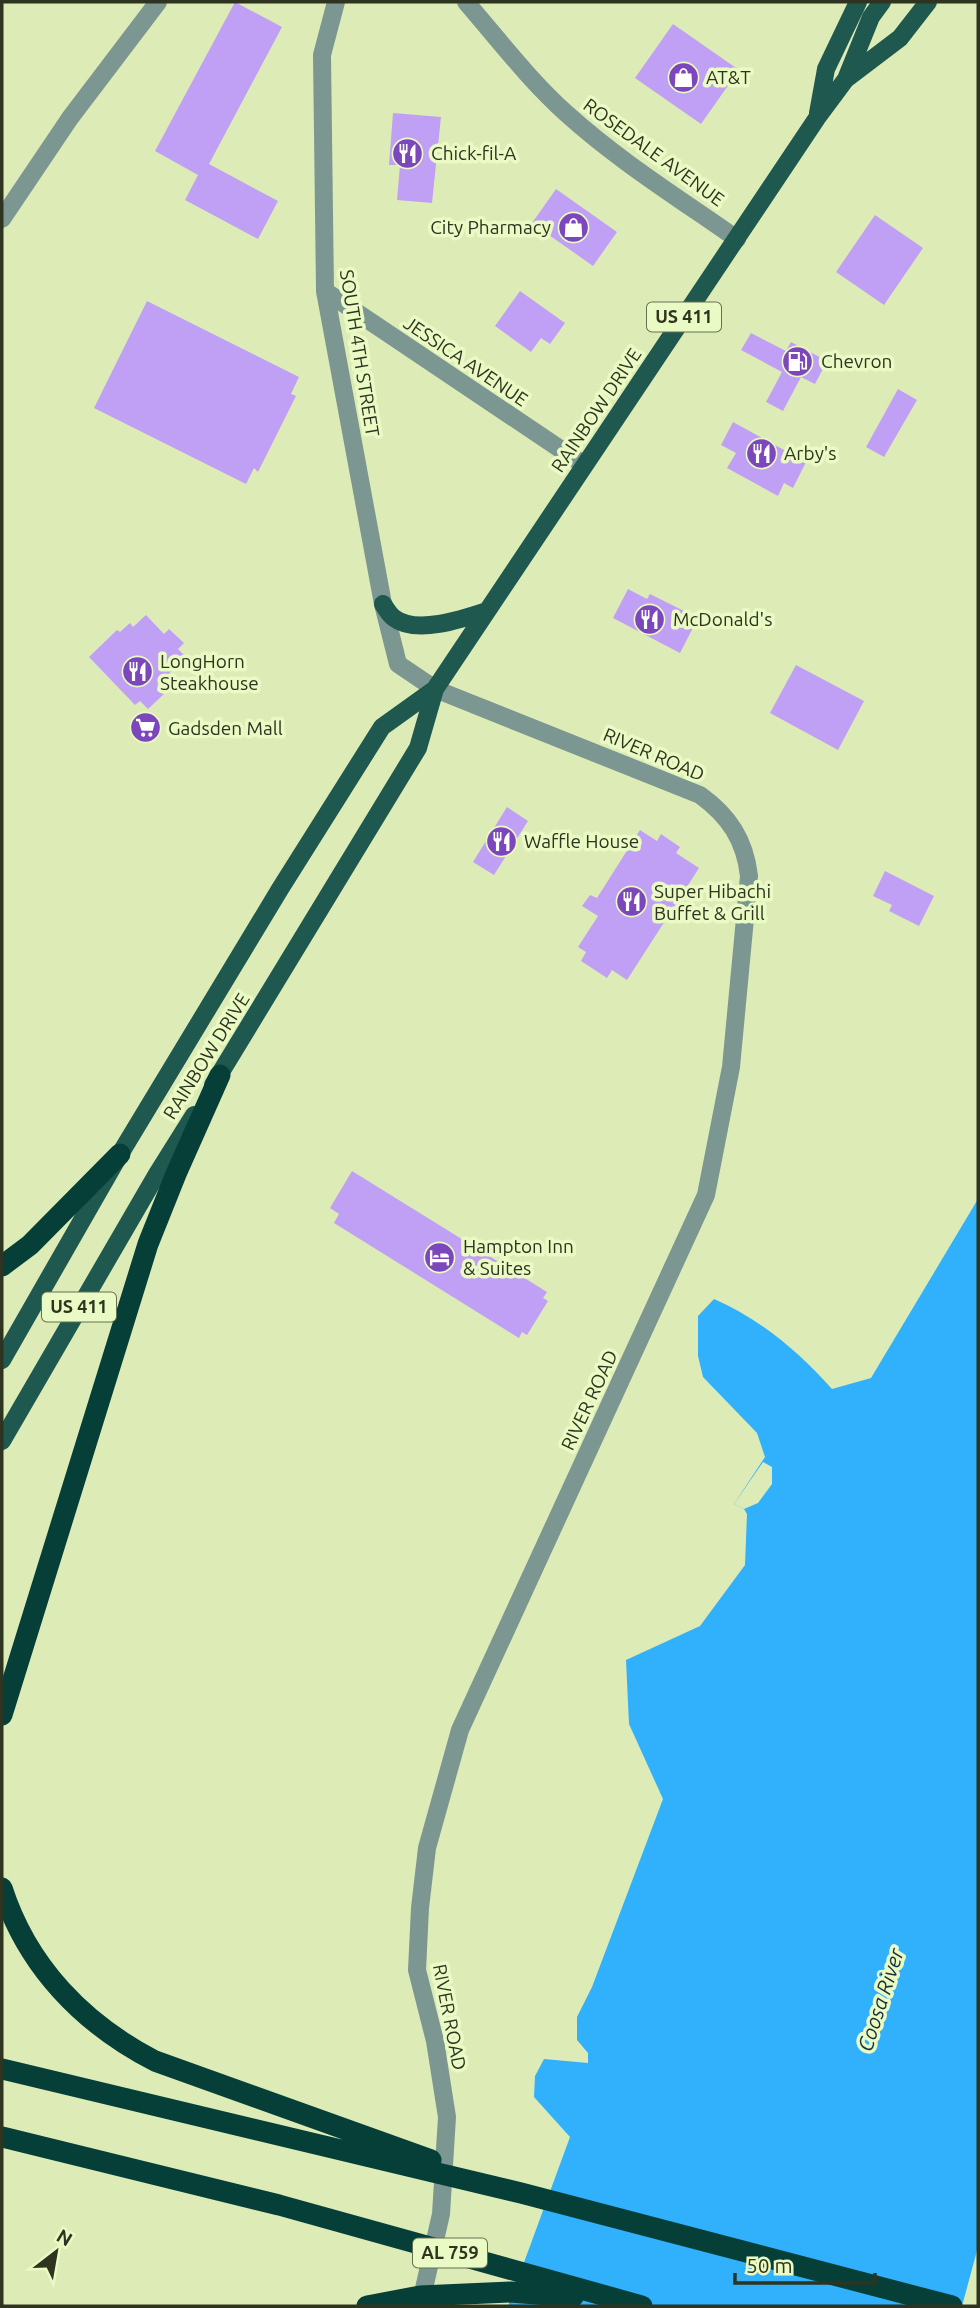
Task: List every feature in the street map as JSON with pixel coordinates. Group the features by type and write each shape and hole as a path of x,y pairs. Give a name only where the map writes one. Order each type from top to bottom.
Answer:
{"highway":[{"path":"2,1714 148,1244 220,1075"},
{"path":"2,1266 30,1245 120,1154"},
{"path":"2,1888 17,1927 47,1974 65,1996 107,2033 155,2061 521,2193"},
{"path":"2,2069 521,2193 952,2306"},
{"name":"AL 759","path":"2,2137 279,2205 642,2306"},
{"path":"366,2306 420,2296 511,2292 621,2301"}],"main road":[{"name":"RAINBOW DRIVE","path":"2,1441 157,1174 418,748 435,689 817,118 826,69 858,2"},
{"name":"US 411","path":"817,118 845,79 871,17 882,2"},
{"name":"US 411","path":"845,79 900,38 928,2"},
{"path":"383,604 393,617 418,625 439,624 487,611"},
{"name":"RAINBOW DRIVE","path":"2,1360 120,1154 286,879 382,727 435,689"}],"street":[{"path":"2,219 77,108 158,2"},
{"name":"SOUTH 4TH STREET","path":"336,2 322,55 325,291 383,604 398,664 435,689"},
{"name":"ROSEDALE AVENUE","path":"466,2 533,81 575,121 601,143 737,239"},
{"name":"JESSICA AVENUE","path":"325,291 584,466"},
{"name":"RIVER ROAD","path":"420,2306 440,2214 447,2117 435,2041 417,1970 419,1908 427,1848 460,1730 706,1195 732,1066 749,876 744,849 732,825 717,808 700,795 435,689"}],"water":[{"name":"Coosa River","path":"978,1199 978,2247 962,2306 508,2306 570,2137 534,2097 535,2076 544,2059 588,2063 588,2053 577,2040 577,2017 592,1987 663,1799 629,1724 626,1660 700,1626 745,1565 747,1514 744,1509 734,1504 765,1457 757,1433 703,1377 698,1356 698,1316 714,1299 731,1307 778,1338 832,1389 871,1378"}],"pier":[{"path":"763,1462 772,1467 772,1484 758,1503 744,1509 734,1504"}],"building":[{"path":"235,2 282,27 209,164 278,201 258,239 185,200 198,175 155,151"},
{"path":"673,24 739,70 701,124 635,78"},
{"path":"393,113 441,117 432,203 397,200 400,165 389,165"},
{"name":"City Pharmacy","path":"556,189 617,232 593,266 532,223"},
{"path":"875,215 923,248 884,305 836,272"},
{"path":"520,291 565,323 550,344 541,338 531,352 495,326"},
{"path":"147,301 299,377 291,394 296,396 258,472 254,468 246,484 94,408"},
{"path":"751,333 786,351 791,342 827,361 815,384 801,377 783,411 766,402 782,372 741,350"},
{"path":"898,389 917,400 884,457 866,447"},
{"path":"733,422 806,462 793,488 784,483 778,496 727,468 736,453 721,445"},
{"path":"628,589 647,599 650,594 698,618 680,653 613,618"},
{"name":"LongHorn Steakhouse","path":"146,615 164,634 169,629 184,643 178,649 184,659 157,685 164,694 148,709 140,701 135,705 89,657 117,630 120,632 130,623 133,627"},
{"path":"796,665 864,701 838,750 770,713"},
{"name":"Waffle House","path":"507,807 528,821 494,875 473,862"},
{"name":"Super Hibachi Buffet & Grill","path":"640,830 657,841 661,834 680,847 676,853 699,868 627,980 612,970 607,978 581,961 586,952 578,947 598,916 582,906 590,895 597,898"},
{"path":"885,871 934,896 919,926 889,911 892,905 873,896"},
{"name":"Hampton Inn & Suites","path":"352,1171 547,1292 543,1298 548,1301 527,1335 522,1332 519,1338 334,1223 339,1214 330,1208"}],"place":[{"name":"AT&T","path":"683,77"},
{"name":"Chick-fil-A","path":"408,153"},
{"name":"City Pharmacy","path":"574,227"},
{"name":"Chevron","path":"798,361"},
{"name":"Arby's","path":"761,453"},
{"name":"McDonald's","path":"650,619"},
{"name":"LongHorn Steakhouse","path":"137,672"},
{"name":"Gadsden Mall","path":"145,728"},
{"name":"Waffle House","path":"501,841"},
{"name":"Super Hibachi Buffet & Grill","path":"631,902"},
{"name":"Hampton Inn & Suites","path":"440,1257"}]}
